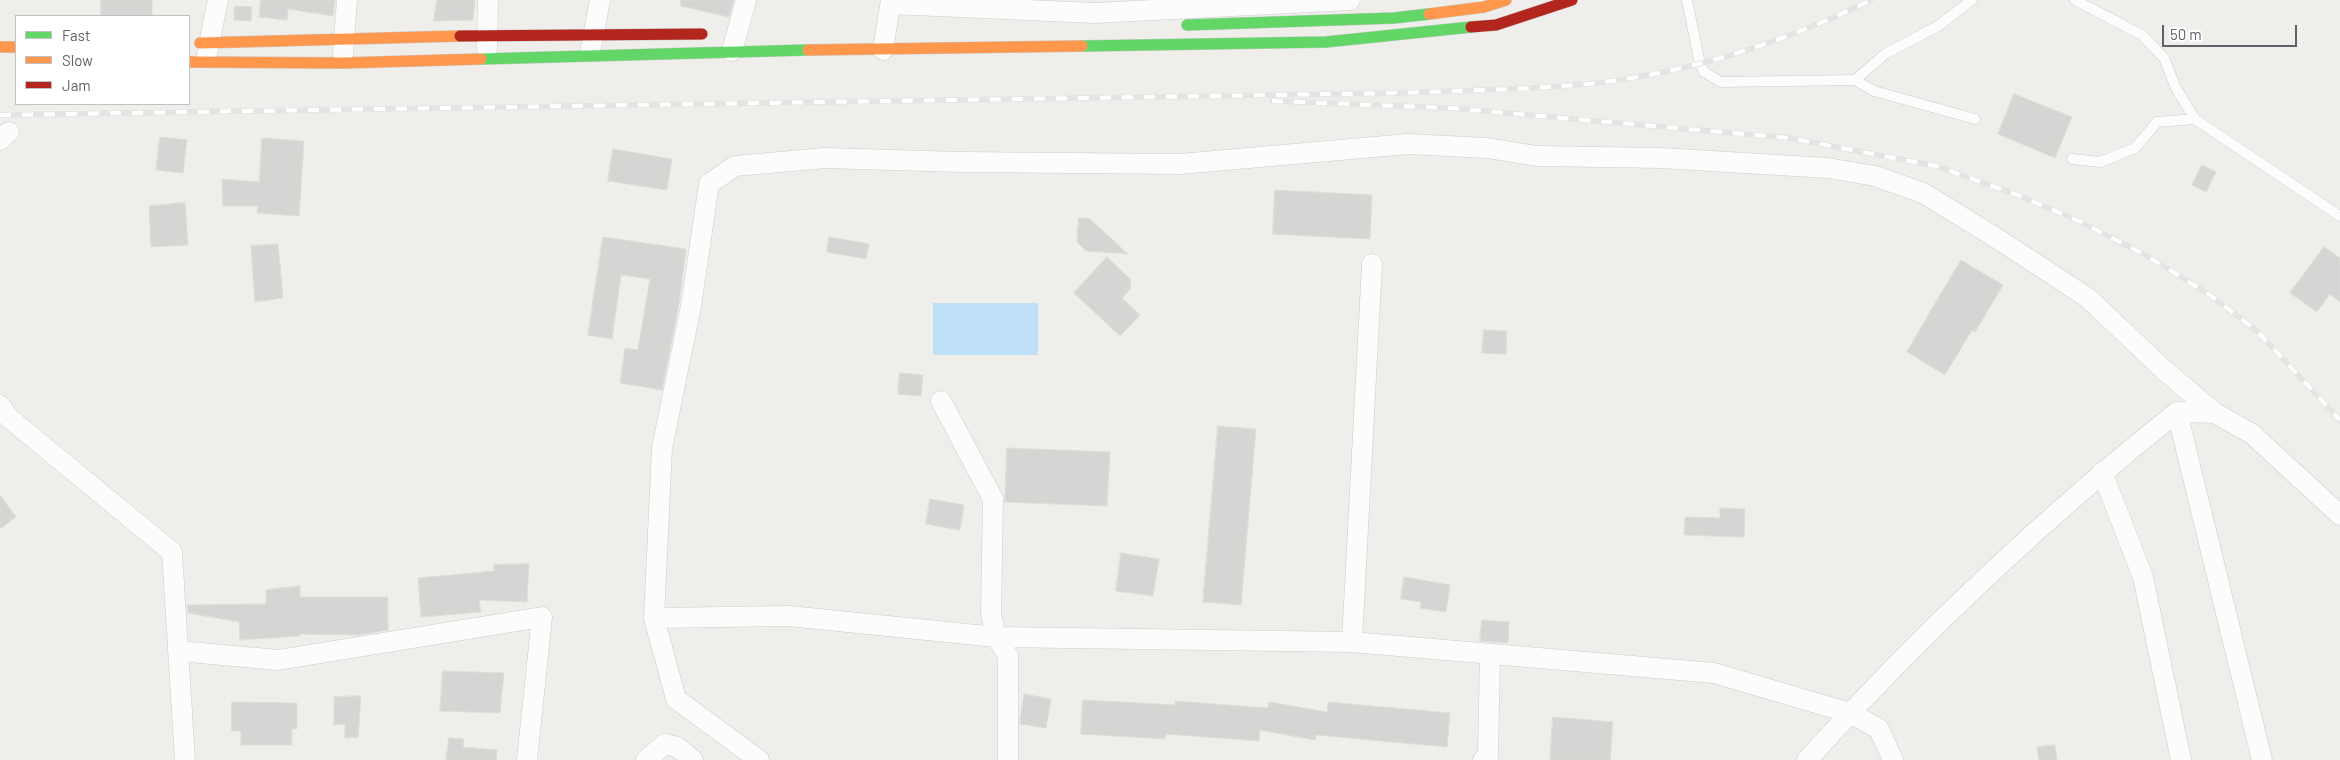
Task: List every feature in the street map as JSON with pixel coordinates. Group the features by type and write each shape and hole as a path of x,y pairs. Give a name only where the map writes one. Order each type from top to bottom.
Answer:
{"main road":[{"path":"1176,26 1394,18 1506,0"},
{"path":"201,55 344,40 487,34 732,37 886,36 1326,42 1496,25 1572,0"},
{"path":"190,44 201,55 342,63 486,57 589,56 732,37"},
{"path":"0,47 15,47"}],"street":[{"path":"201,55 218,0"},
{"path":"342,63 348,0"},
{"path":"486,57 488,0"},
{"path":"589,56 600,0"},
{"path":"732,37 746,0"},
{"path":"886,36 891,2 1095,13 1350,0"},
{"path":"1440,0 1473,5 1496,25"},
{"path":"759,760 676,699 654,618 662,448 690,306 710,184 735,166 825,158 961,162 1180,164 1408,144 1487,148 1537,156 1736,162 1828,168 1875,176 1923,193 2088,298 2164,370 2215,413 2252,434 2340,515"},
{"path":"1352,642 1372,264"},
{"path":"941,401 993,499 991,614 996,638 1008,656 1008,760"},
{"path":"0,405 9,418 172,552 185,760"},
{"path":"2177,412 2262,760"},
{"path":"1808,760 1850,713 1949,611 2102,472 2177,412 2215,413"},
{"path":"2102,472 2143,577 2181,760"},
{"path":"654,618 789,616 996,638 1352,642 1714,673 1850,713 1879,729 1893,760"},
{"path":"178,651 278,660 542,617 528,760"},
{"path":"1483,760 1488,756 1490,654"},
{"path":"646,760 665,744 677,747 693,760"}],"lane":[{"path":"1687,0 1700,64 1704,72 1721,82 1855,80 1874,91 1975,119"},
{"path":"1855,80 1884,54 1938,26 1972,0"},
{"path":"2075,0 2142,35 2164,58 2176,88 2195,119 2340,216"},
{"path":"2072,159 2100,162 2135,148 2157,122 2195,119"}],"water":[{"path":"933,303 1038,303 1038,355 933,355"}],"building":[{"path":"101,0 152,0 152,15 101,15"},
{"path":"261,0 335,0 333,16 288,9 287,20 259,17"},
{"path":"437,0 475,0 473,20 434,21"},
{"path":"681,0 734,0 729,17 681,6"},
{"path":"235,6 252,7 251,21 234,20"},
{"path":"2014,94 2072,117 2055,158 1998,134"},
{"path":"160,137 187,140 183,173 156,170"},
{"path":"262,138 304,141 299,216 257,213 258,206 223,206 222,179 259,182"},
{"path":"613,149 672,159 667,190 608,181"},
{"path":"2202,165 2216,172 2206,192 2192,185"},
{"path":"1275,190 1372,195 1370,239 1273,234"},
{"path":"185,203 188,245 151,247 149,206"},
{"path":"1079,218 1090,219 1128,254 1086,251 1077,242"},
{"path":"603,237 686,249 679,304 662,390 620,383 625,348 638,350 650,279 621,275 612,339 588,335"},
{"path":"829,237 869,244 866,259 827,252"},
{"path":"278,244 283,298 255,302 251,246"},
{"path":"2324,247 2340,258 2340,302 2330,294 2317,312 2290,293"},
{"path":"1107,257 1131,280 1130,289 1122,298 1140,315 1120,336 1074,293"},
{"path":"1961,260 2003,285 1975,332 1972,330 1945,375 1907,352"},
{"path":"1484,330 1507,331 1506,354 1482,353"},
{"path":"900,373 923,375 921,396 898,394"},
{"path":"1218,426 1256,429 1241,605 1203,602"},
{"path":"1007,448 1110,452 1107,506 1005,502"},
{"path":"0,495 16,517 0,529"},
{"path":"930,499 964,505 960,530 926,524"},
{"path":"1720,508 1745,509 1744,537 1684,535 1685,517 1720,518"},
{"path":"1121,553 1159,559 1153,596 1116,591"},
{"path":"529,564 527,602 479,600 481,612 421,617 418,578 494,571 494,565"},
{"path":"1404,577 1450,585 1446,612 1420,608 1421,602 1401,599"},
{"path":"300,586 300,597 388,597 388,630 358,635 300,634 300,636 240,640 239,622 188,613 187,605 266,604 266,590"},
{"path":"1482,620 1509,622 1508,643 1480,641"},
{"path":"443,671 504,673 500,713 440,711"},
{"path":"1024,694 1051,699 1046,728 1020,724"},
{"path":"361,696 358,737 345,738 345,724 334,725 334,697"},
{"path":"1083,700 1175,705 1175,701 1268,708 1269,702 1327,712 1328,702 1450,713 1447,747 1316,735 1315,740 1260,730 1259,741 1166,734 1165,739 1081,734"},
{"path":"232,702 297,703 297,729 292,729 292,745 241,745 241,731 232,731"},
{"path":"1553,717 1613,722 1610,760 1550,760"},
{"path":"449,738 464,739 463,747 497,750 496,760 446,760"},
{"path":"2055,745 2057,760 2039,760 2037,747"}],"railway":[{"path":"0,115 1400,93 1547,87 1632,78 1702,63 1771,42 1871,0"},
{"path":"1272,101 1450,108 1789,138 1936,166 2015,194 2079,221 2147,256 2210,295 2258,332 2340,420"}],"traffic: fast":[{"path":"1187,25 1394,18 1429,14"},
{"path":"1082,46 1326,42 1471,27"},
{"path":"481,59 808,50"}],"traffic: slow":[{"path":"1429,14 1484,7 1506,0"},
{"path":"200,43 460,36"},
{"path":"808,50 1082,46"},
{"path":"0,47 15,47"},
{"path":"190,62 342,63 481,59"}],"traffic: jam":[{"path":"1471,27 1496,25 1572,0"},
{"path":"460,36 702,34"}]}
